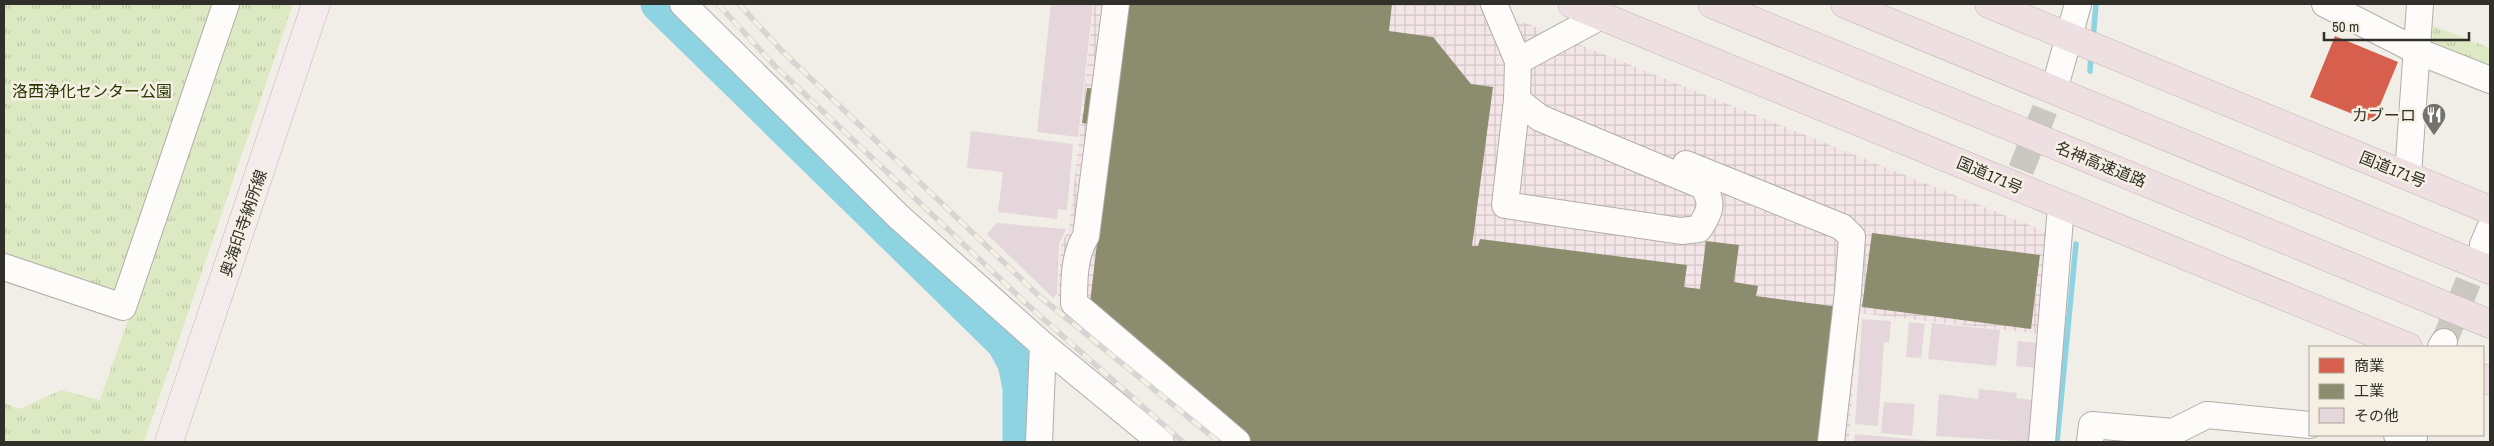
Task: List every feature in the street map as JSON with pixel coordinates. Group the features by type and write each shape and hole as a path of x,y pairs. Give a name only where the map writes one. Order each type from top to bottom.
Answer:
{"highway":[{"name":"国道171号","path":"1572,4 2018,177 2061,206 2404,346"},
{"name":"名神高速道路","path":"1712,4 2490,324"},
{"path":"1845,4 2488,247"},
{"name":"国道171号","path":"1989,4 2490,210"}],"main road":[{"name":"奥海印寺納所線","path":"169,442 316,4"}],"street":[{"path":"4,267 123,307 226,4"},
{"path":"683,4 899,217 1044,346 1161,442"},
{"path":"1116,4 1086,236 1079,247 1075,272 1074,303 1237,442"},
{"path":"1494,4 1518,61 1517,100 1505,205 1682,231 1699,229 1708,216 1710,198 1703,186 1540,118 1517,100"},
{"path":"2058,76 2078,4"},
{"path":"2325,4 2417,51 2490,80"},
{"path":"2408,175 2420,4"},
{"path":"1518,61 1601,16"},
{"path":"1517,100 1544,107 1842,226 1852,237 1848,292 1831,442"},
{"path":"2042,442 2061,206"},
{"path":"1039,442 1044,346"},
{"path":"2090,442 2092,426 2173,432 2207,415 2309,425"}],"shaded area":[{"path":"1094,4 1478,4 2049,233 2041,334 1858,313 1849,442 1224,442 1058,297 1061,244 1069,229"}],"green space":[{"name":"洛西浄化センター公園","path":"4,4 293,4 144,442 4,442 4,403 20,409 61,390 100,400 194,132 118,292 4,254"},
{"path":"2433,26 2490,48 2490,71 2432,45"}],"building: 商業":[{"path":"2335,36 2398,62 2373,122 2310,97"}],"building: 工業":[{"path":"1125,4 1392,4 1389,31 1433,37 1471,84 1493,87 1472,246 1478,246 1480,239 1687,265 1684,287 1700,289 1706,241 1739,245 1734,282 1758,286 1756,296 1839,307 1822,442 1249,442 1090,303"},
{"path":"1087,88 1100,89 1096,125 1082,123"},
{"path":"1872,233 2040,255 2031,329 1862,307"}],"building: その他":[{"path":"1051,4 1093,4 1078,137 1037,132"},
{"path":"971,131 1073,144 1067,210 1058,209 1057,219 998,212 1003,172 967,168"},
{"path":"997,223 1066,229 1059,244 1057,294 1053,298 987,234"},
{"path":"1862,319 1891,321 1889,343 1884,342 1878,426 1855,424"},
{"path":"1909,322 1925,324 1921,358 1906,357"},
{"path":"1932,323 2000,330 1996,366 1928,359"},
{"path":"2018,341 2040,343 2038,368 2016,366"},
{"path":"1979,389 2017,393 2016,398 2032,400 2034,403 2032,442 1936,436 1939,394 1978,399"},
{"path":"1884,402 1915,404 1912,436 1881,433"},
{"path":"1855,434 1933,441 1933,442 1854,442"}],"waterway":[{"path":"658,4 1004,343 1015,363 1020,388 1020,442"},
{"path":"2093,39 2096,4"},
{"path":"2090,71 2091,53"},
{"path":"2057,442 2076,244"}],"tunnel":[{"path":"2021,170 2058,76"},
{"path":"2444,342 2483,245"}],"railway":[{"path":"718,4 775,66 1030,307 1183,442"},
{"path":"739,4 782,51 1039,296 1219,442"}],"place":[{"name":"カブーロ","path":"2434,136"}]}
